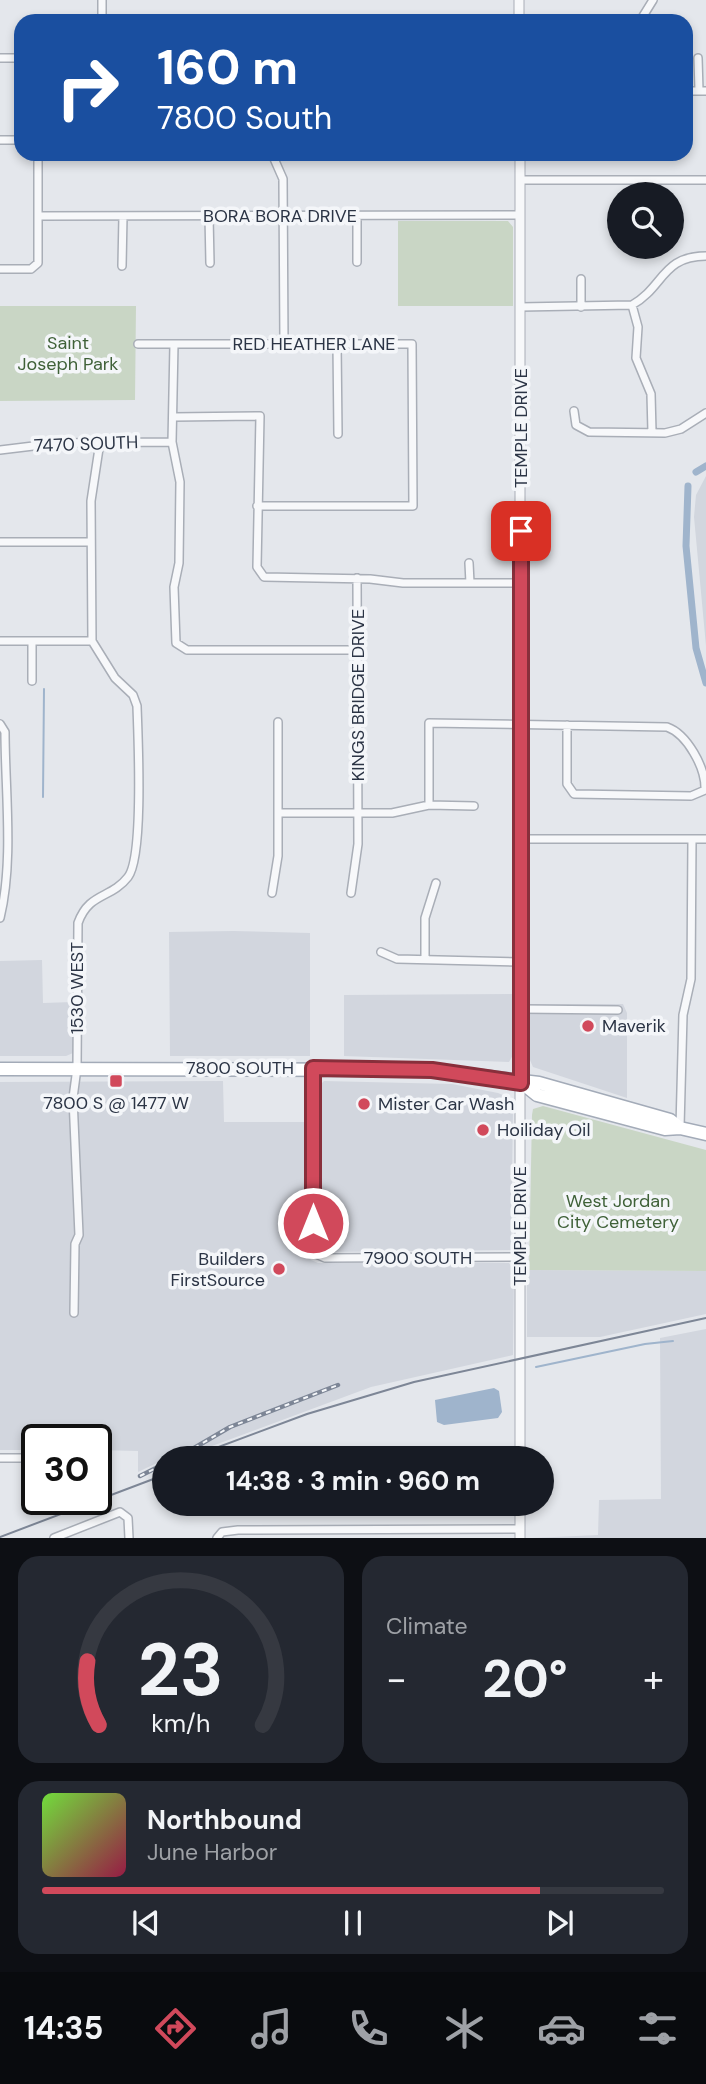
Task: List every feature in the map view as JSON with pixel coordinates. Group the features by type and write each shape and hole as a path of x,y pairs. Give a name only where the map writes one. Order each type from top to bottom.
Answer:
{"main road":[{"name":"7800 SOUTH","path":"0,1069 432,1070 521,1083 537,1095 665,1129 680,1128 706,1134"}],"street":[{"path":"698,58 702,91"},
{"path":"0,269 34,267 39,257 38,161"},
{"path":"275,161 282,173 284,344"},
{"name":"TEMPLE DRIVE","path":"520,161 520,1446"},
{"path":"520,180 706,180"},
{"path":"357,215 357,262"},
{"name":"BORA BORA DRIVE","path":"39,216 520,215"},
{"path":"122,216 122,266"},
{"path":"209,216 209,263"},
{"path":"520,307 632,304 646,295 673,264 682,259 706,256"},
{"path":"580,279 581,307"},
{"path":"632,304 638,327 636,358 651,394 652,432"},
{"path":"174,344 172,442 180,482 179,563 174,587 175,637 179,648 358,650"},
{"path":"337,344 338,435"},
{"name":"RED HEATHER LANE","path":"138,345 412,344 413,506 257,506"},
{"path":"573,411 576,425 589,432 681,429 706,413"},
{"path":"174,417 260,416 257,567 260,575 268,578 357,578 394,582 521,583"},
{"path":"0,641 92,641 92,488 100,442"},
{"name":"7470 SOUTH","path":"0,450 47,443 172,442"},
{"path":"0,542 91,542"},
{"path":"469,563 470,583"},
{"name":"KINGS BRIDGE DRIVE","path":"351,893 357,863 358,813 357,578"},
{"path":"32,641 32,681"},
{"name":"1530 WEST","path":"74,1313 75,1244 79,1236 73,1144 73,1083 77,1068 78,923 89,903 121,884 129,876 137,850 137,706 129,690 115,678 92,641"},
{"path":"272,892 278,856 278,722"},
{"path":"429,805 429,723 657,725 675,730 689,745 705,778 703,792 691,796 574,794 567,784 567,725"},
{"path":"0,918 6,887 1,725"},
{"path":"278,813 392,813 429,805 474,806"},
{"path":"520,839 706,839"},
{"path":"680,1128 683,1015 691,979 691,839"},
{"path":"425,959 425,918 436,883"},
{"path":"381,952 392,958 520,962"},
{"path":"522,1009 618,1010"},
{"name":"7900 SOUTH","path":"313,1068 313,1246 316,1254 325,1258 520,1258"},
{"path":"0,1458 21,1458"},
{"path":"54,1538 115,1513 125,1514 129,1538"},
{"path":"217,1538 222,1532 238,1530 520,1533"}],"shaded area":[{"path":"706,476 706,646 694,517 696,495"},
{"path":"169,932 310,933 310,1056 170,1056"},
{"path":"42,960 43,1003 73,1002 73,1053 66,1056 0,1056 0,961"},
{"path":"513,994 513,1055 509,1062 344,1056 344,995"},
{"path":"530,1004 623,1004 627,1013 627,1098 533,1067 530,1060"},
{"path":"223,1081 224,1122 307,1122 307,1254 311,1260 318,1263 509,1263 514,1270 513,1355 371,1387 212,1446 152,1446 152,1465 138,1472 138,1451 112,1450 112,1424 21,1424 21,1450 0,1450 0,1082"},
{"path":"324,1081 452,1084 510,1098 513,1110 511,1250 329,1252 322,1249 319,1240 318,1087"},
{"path":"527,1270 706,1271 706,1314 600,1337 527,1337"},
{"path":"706,1329 706,1538 532,1538 598,1535 599,1500 661,1499 660,1338"}],"green space":[{"path":"398,221 508,221 513,227 513,306 398,306"},
{"name":"Saint Joseph Park","path":"0,306 136,306 135,400 0,401"},
{"name":"West Jordan City Cemetery","path":"543,1106 706,1150 706,1271 529,1270 532,1115 533,1109"}],"water":[{"path":"494,1388 499,1391 502,1412 498,1418 444,1425 437,1422 435,1400"}],"waterway":[{"path":"696,472 706,466"},
{"path":"688,486 686,546 696,648 706,683"},
{"path":"43,797 44,689"},
{"path":"536,1367 645,1344 673,1341"}],"tram line":[{"path":"221,1446 307,1414 414,1382 706,1318"},
{"path":"0,1537 152,1480"}],"railway":[{"path":"198,1446 230,1427 338,1385"},
{"path":"140,1476 152,1470"}],"place":[{"name":"Maverik","path":"588,1026"},
{"name":"7800 S @ 1477 W","path":"116,1081"},
{"name":"Mister Car Wash","path":"364,1104"},
{"name":"Hoiliday Oil","path":"483,1130"},
{"name":"Builders FirstSource","path":"279,1269"}],"route":[{"path":"313,1223 313,1068 407,1068 521,1083 521,531"}]}
